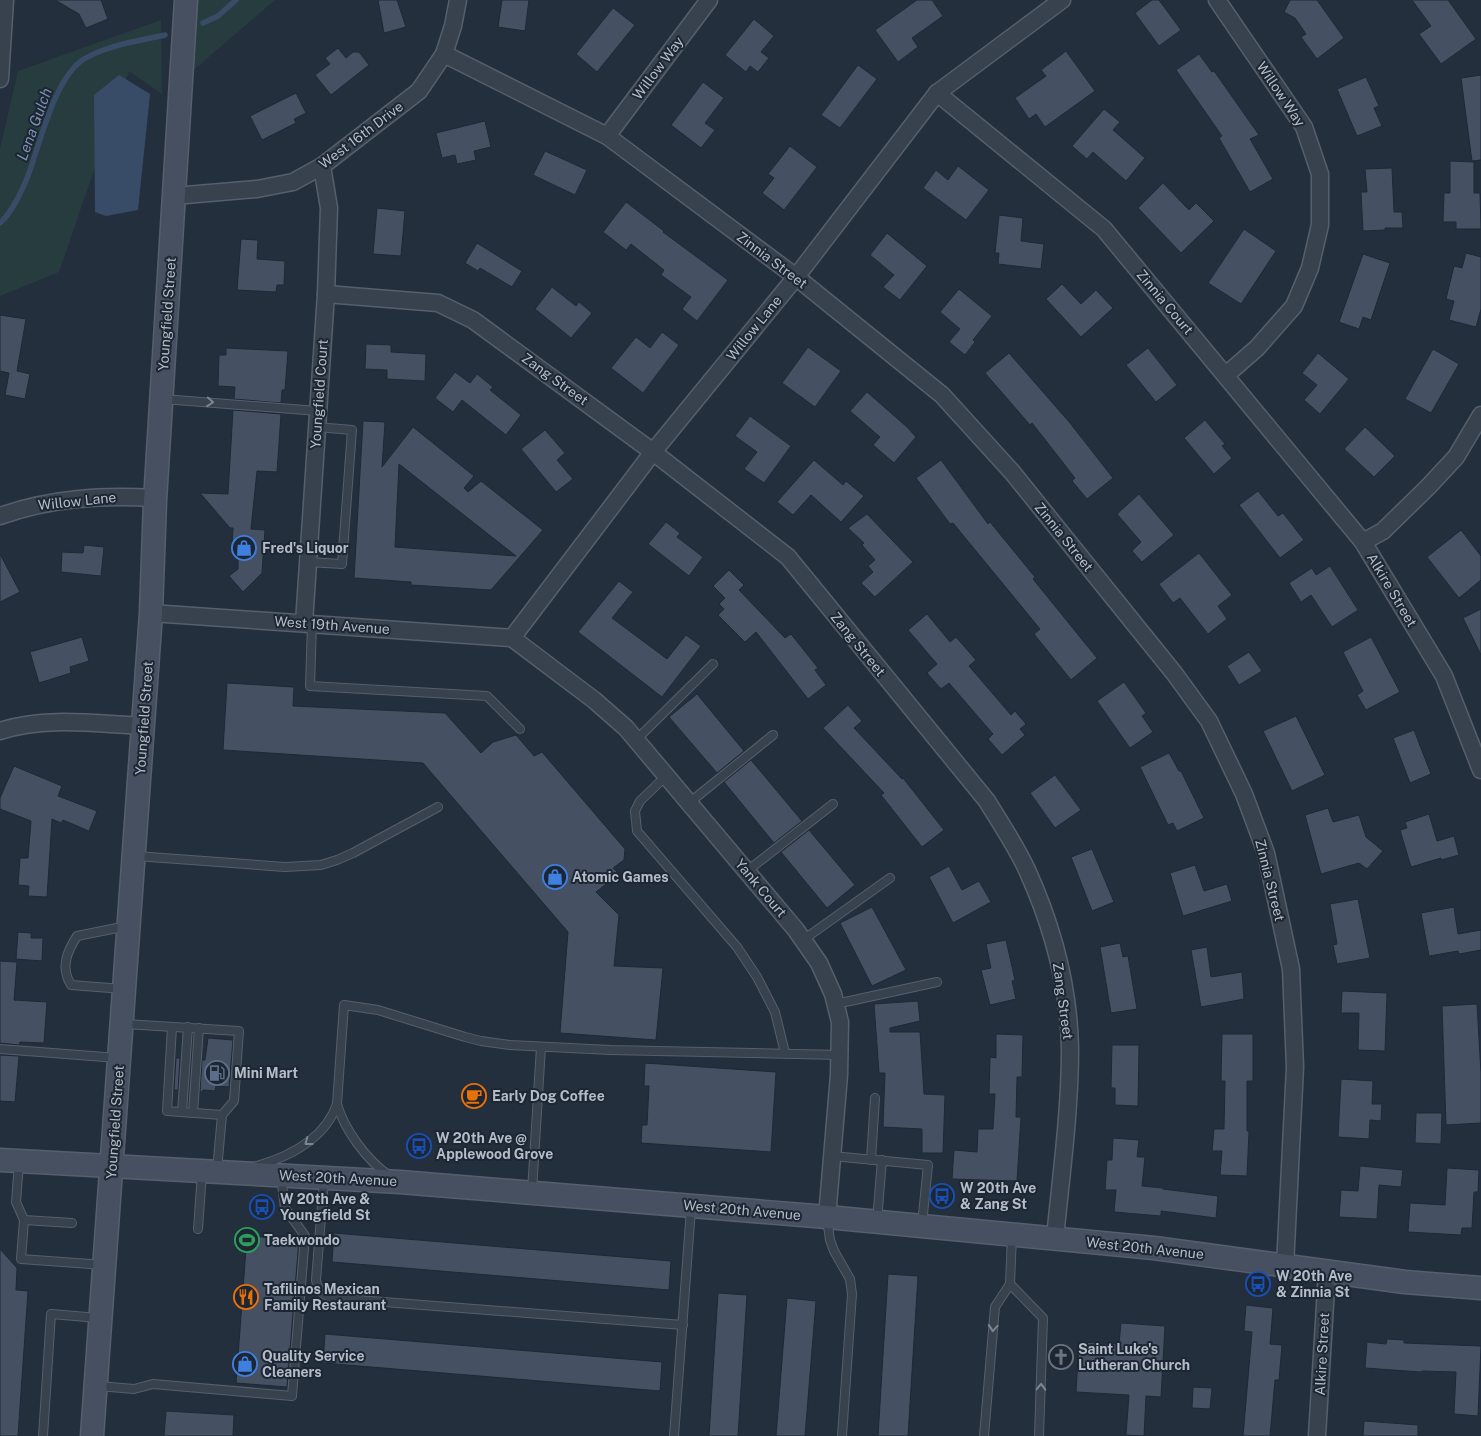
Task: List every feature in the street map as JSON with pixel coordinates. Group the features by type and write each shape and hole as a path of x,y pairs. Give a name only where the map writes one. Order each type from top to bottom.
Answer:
{"street":[{"path":"0,78 5,0"},
{"name":"Youngfield Street","path":"92,1436 144,726 151,613 155,498 186,0"},
{"name":"West 16th Drive","path":"174,196 257,189 293,182 322,166 418,91 444,54 453,26 458,0"},
{"name":"Willow Way","path":"607,136 709,0"},
{"name":"Willow Lane","path":"512,638 653,452 796,277 937,93 1062,0"},
{"name":"Willow Way","path":"1217,0 1304,127 1320,174 1320,225 1310,268 1294,306 1257,348 1226,376"},
{"name":"Zinnia Street","path":"444,54 607,136 796,277 942,395 1012,472 1174,672 1209,721 1244,794 1266,853 1291,969 1295,1067 1285,1266"},
{"name":"Zinnia Court","path":"937,93 1104,229 1363,542"},
{"name":"Youngfield Court","path":"308,623 308,562 326,294 329,208 322,166"},
{"name":"Zang Street","path":"326,294 438,303 473,320 653,452 788,557 986,802 1012,842 1027,870 1053,938 1060,967 1070,1048 1067,1106 1055,1238"},
{"name":"Alkire Street","path":"1481,415 1456,457 1428,488 1383,531 1363,542 1444,676 1481,770"},
{"name":"Willow Lane","path":"0,516 23,508 85,498 116,496 155,498"},
{"name":"West 19th Avenue","path":"151,613 512,638"},
{"name":"Yank Court","path":"512,638 594,700 626,728 747,871 803,940 819,963 833,994 840,1022 840,1055 827,1217"},
{"path":"0,731 48,723 144,726"},
{"name":"West 20th Avenue","path":"9,1160 400,1182 827,1217 1196,1253 1405,1282 1481,1288"},
{"name":"Alkire Street","path":"1317,1436 1327,1272"}],"lane":[{"path":"162,399 317,419 352,430 342,564 308,562"},
{"path":"308,623 310,686 487,696 520,729"},
{"path":"636,740 713,664"},
{"path":"689,803 773,735"},
{"path":"666,776 640,801 635,811 637,831 737,947 757,977 775,1012 785,1053"},
{"path":"747,871 833,804"},
{"path":"134,856 285,867 322,865 353,853 438,807"},
{"path":"803,940 890,878"},
{"path":"125,989 71,984 66,976 67,952 78,936 129,926"},
{"path":"836,1004 937,982"},
{"path":"400,1182 377,1166 359,1145 341,1119 337,1104 344,1005 378,1010 481,1041 541,1047 610,1050 840,1055"},
{"path":"123,1024 238,1031 234,1101 222,1115 215,1172 198,1229"},
{"path":"172,1027 167,1111 222,1115"},
{"path":"182,1112 188,1027"},
{"path":"193,1113 199,1028"},
{"path":"532,1193 541,1047"},
{"path":"0,1049 120,1058"},
{"path":"870,1160 875,1098"},
{"path":"215,1172 276,1160 297,1150 323,1129 337,1104"},
{"path":"832,1156 928,1165 922,1226"},
{"path":"9,1160 16,1202 24,1220 21,1259 106,1265"},
{"path":"877,1222 882,1160"},
{"path":"96,1386 134,1390 153,1384 292,1396 305,1236 285,1208 281,1175"},
{"path":"324,1178 316,1280 318,1289 323,1294 332,1298 682,1325"},
{"path":"674,1436 691,1206"},
{"path":"827,1217 830,1240 834,1252 850,1279 852,1294 842,1436"},
{"path":"24,1220 72,1223"},
{"path":"984,1436 995,1307 1010,1284 1012,1234"},
{"path":"1010,1284 1043,1318 1039,1436"},
{"path":"42,1436 51,1314 102,1318"}],"green space":[{"path":"197,0 275,0 189,74"},
{"path":"161,20 162,94 129,71 59,272 0,296 0,149 18,71"}],"water":[{"path":"119,75 150,94 138,210 106,216 95,212 94,95"}],"building":[{"path":"55,0 101,0 108,19 86,28 79,14"},
{"path":"378,0 397,0 406,27 384,33"},
{"path":"502,0 529,0 525,31 498,27"},
{"path":"917,0 932,0 943,16 912,38 918,47 898,62 875,30"},
{"path":"1152,0 1159,0 1181,30 1159,46 1135,13"},
{"path":"1290,0 1317,0 1344,38 1317,59 1301,37 1306,34 1295,18 1284,12"},
{"path":"1412,0 1448,0 1476,39 1441,64 1419,34 1431,26"},
{"path":"613,8 635,25 597,72 576,54"},
{"path":"754,19 774,36 761,52 769,58 758,72 750,66 746,72 725,55"},
{"path":"338,48 346,58 353,52 359,52 369,65 331,95 315,75 330,64 325,58"},
{"path":"1066,51 1095,91 1045,127 1036,114 1029,119 1015,98 1046,76 1041,70"},
{"path":"1199,54 1212,72 1214,71 1259,135 1250,139 1273,179 1250,192 1219,138 1222,136 1176,70"},
{"path":"858,65 877,79 840,128 821,115"},
{"path":"1481,75 1481,160 1472,161 1461,78"},
{"path":"1366,77 1379,106 1374,108 1382,126 1357,136 1337,89"},
{"path":"703,82 724,98 705,123 715,130 701,148 671,125"},
{"path":"296,93 306,113 294,119 296,123 262,140 250,116"},
{"path":"1104,109 1120,122 1113,130 1145,158 1126,181 1093,152 1087,159 1072,146"},
{"path":"485,121 491,147 474,151 476,160 457,164 455,155 442,158 436,133"},
{"path":"790,146 817,167 784,210 762,193 774,178 768,174"},
{"path":"545,151 587,170 575,195 533,175"},
{"path":"1450,161 1474,162 1474,193 1480,193 1481,229 1456,229 1456,222 1443,222 1444,193 1450,193"},
{"path":"958,166 989,190 966,220 923,188 936,170 948,180"},
{"path":"1392,168 1394,212 1402,212 1403,228 1363,231 1361,192 1367,192 1365,169"},
{"path":"1163,183 1189,210 1196,203 1214,221 1181,253 1138,208"},
{"path":"626,202 728,280 697,321 682,309 691,297 661,275 664,270 631,244 626,250 603,232"},
{"path":"377,208 405,211 401,256 373,254"},
{"path":"999,215 1023,218 1021,241 1044,244 1041,269 998,264 999,253 995,253"},
{"path":"1244,229 1276,251 1241,304 1208,283"},
{"path":"887,233 927,266 900,300 883,287 894,275 870,255"},
{"path":"241,239 258,240 257,259 285,261 284,285 277,285 276,292 237,290"},
{"path":"477,243 522,271 512,287 480,268 478,271 465,263"},
{"path":"1466,253 1481,257 1481,309 1476,327 1449,320 1454,301 1446,299 1454,266 1462,268"},
{"path":"1363,254 1390,263 1371,320 1363,317 1359,329 1339,322"},
{"path":"1062,284 1081,304 1096,290 1113,308 1081,337 1046,299"},
{"path":"552,287 576,306 579,302 592,313 571,338 535,309"},
{"path":"959,289 992,316 973,340 975,342 965,355 949,342 960,329 940,312"},
{"path":"0,315 26,319 17,371 30,374 25,399 5,395 9,373 0,371"},
{"path":"662,332 679,345 643,393 611,368 636,337 650,348"},
{"path":"366,344 391,345 391,352 426,354 425,381 387,379 387,370 365,369"},
{"path":"808,347 841,371 815,407 782,383"},
{"path":"226,348 288,351 285,390 282,390 281,403 234,399 235,387 218,386 219,355 226,355"},
{"path":"1148,348 1177,385 1156,402 1126,365"},
{"path":"1433,349 1459,364 1431,413 1405,399"},
{"path":"1009,353 1070,423 1113,478 1087,499 1072,481 1075,478 1032,423 1030,425 985,373"},
{"path":"1318,353 1349,379 1320,414 1304,400 1317,385 1302,373"},
{"path":"455,372 470,383 477,374 493,387 490,390 521,415 506,435 462,400 453,412 435,398"},
{"path":"867,392 916,437 894,463 873,445 880,437 850,411"},
{"path":"233,410 281,414 277,472 257,471 251,529 265,530 262,573 243,592 229,576 238,569 238,552 232,544 233,528 230,528 200,493 228,494"},
{"path":"750,416 791,446 764,483 744,469 757,452 735,436"},
{"path":"1205,420 1225,444 1222,446 1232,458 1214,474 1184,438"},
{"path":"363,421 385,422 382,467 413,427 474,476 464,488 468,492 481,481 543,530 491,590 411,585 411,582 354,578","holes":["399,464 516,556 395,547"]},
{"path":"1365,427 1395,456 1374,477 1344,449"},
{"path":"545,430 565,453 557,460 573,479 556,492 521,449"},
{"path":"814,460 843,485 846,481 864,496 841,522 811,495 793,515 777,502"},
{"path":"941,460 988,524 990,522 1035,577 1033,579 1097,658 1071,680 1034,634 1040,629 953,523 950,524 916,478"},
{"path":"1258,491 1278,516 1283,513 1304,540 1280,558 1239,505"},
{"path":"1139,494 1174,535 1142,562 1132,551 1141,542 1117,514"},
{"path":"867,514 913,562 875,597 861,583 873,572 868,566 875,560 862,545 864,543 848,528"},
{"path":"666,522 680,533 677,537 703,557 689,576 648,544"},
{"path":"1461,530 1481,556 1481,580 1459,598 1427,557"},
{"path":"84,545 104,547 101,576 61,572 62,552 83,553"},
{"path":"1199,553 1232,595 1218,606 1227,619 1208,634 1180,598 1173,603 1159,584"},
{"path":"0,554 20,592 0,602"},
{"path":"1330,566 1358,610 1332,627 1311,595 1301,602 1289,583 1312,568 1316,575"},
{"path":"729,570 744,585 739,590 785,638 791,634 818,668 815,670 826,685 808,699 756,632 745,642 718,615 724,609 719,604 725,598 713,586"},
{"path":"619,581 633,592 612,618 667,659 686,635 701,646 662,697 578,632"},
{"path":"1481,609 1481,655 1463,618"},
{"path":"927,614 950,642 956,637 976,660 969,666 1011,715 1015,711 1026,724 1020,729 1025,735 1002,755 988,739 993,734 949,683 941,689 927,673 937,664 908,630"},
{"path":"82,637 89,661 70,667 71,673 39,683 30,652"},
{"path":"1371,637 1400,692 1366,710 1357,695 1363,691 1343,652"},
{"path":"1249,652 1262,671 1239,685 1227,666"},
{"path":"1124,682 1146,713 1142,716 1153,732 1130,748 1097,701"},
{"path":"227,683 294,687 293,706 445,713 481,753 493,742 516,735 534,756 542,752 625,849 624,860 613,868 619,874 596,892 619,915 614,966 663,968 656,1040 560,1033 568,932 423,763 223,750"},
{"path":"697,694 744,751 717,773 669,717"},
{"path":"848,705 862,721 854,728 903,778 944,830 922,847 881,795 884,793 823,728"},
{"path":"1296,716 1325,775 1292,791 1263,731"},
{"path":"1414,730 1431,774 1410,783 1393,738"},
{"path":"1169,753 1179,771 1181,771 1204,818 1177,831 1173,823 1168,825 1140,767"},
{"path":"751,760 802,821 774,843 724,782"},
{"path":"14,766 62,786 58,796 97,811 89,831 63,820 61,823 52,819 47,897 28,896 29,886 18,885 20,858 28,858 31,821 0,809 0,798"},
{"path":"1055,775 1081,810 1055,828 1030,793"},
{"path":"1328,808 1333,822 1359,815 1366,837 1383,851 1367,869 1359,863 1321,874 1305,815"},
{"path":"1429,814 1437,841 1454,836 1459,855 1411,867 1400,830 1407,828 1405,822"},
{"path":"809,830 855,885 827,908 781,852"},
{"path":"1092,849 1114,902 1092,911 1071,857"},
{"path":"1195,865 1204,891 1227,884 1232,901 1183,916 1170,873"},
{"path":"949,866 962,890 979,881 991,902 953,923 929,877"},
{"path":"1358,899 1370,958 1337,964 1333,945 1337,944 1330,904"},
{"path":"872,907 906,970 872,986 840,923"},
{"path":"1454,907 1458,934 1481,930 1481,950 1459,954 1458,951 1429,956 1421,913"},
{"path":"18,932 31,933 31,938 43,938 42,961 16,959"},
{"path":"1006,940 1015,980 1012,981 1016,999 990,1005 981,970 991,968 986,944"},
{"path":"1120,943 1123,957 1128,956 1137,1009 1111,1013 1100,947"},
{"path":"1207,947 1211,977 1242,972 1244,999 1201,1007 1191,950"},
{"path":"0,961 17,962 14,1000 47,1002 44,1043 20,1042 19,1045 0,1043"},
{"path":"1342,991 1387,993 1385,1051 1358,1050 1359,1013 1341,1013"},
{"path":"918,1001 920,1021 890,1028 890,1032 920,1032 924,1094 945,1095 943,1153 922,1153 922,1129 883,1127 885,1073 879,1073 874,1004"},
{"path":"1477,1004 1481,1073 1481,1123 1446,1125 1442,1006"},
{"path":"996,1034 1023,1035 1022,1077 1017,1077 1016,1117 1021,1117 1017,1181 952,1179 954,1150 977,1152 978,1129 993,1129 995,1094 989,1094 990,1057 996,1058"},
{"path":"1222,1034 1253,1034 1253,1081 1247,1081 1247,1131 1249,1131 1247,1176 1220,1175 1222,1151 1212,1151 1214,1129 1224,1129 1225,1081 1221,1081"},
{"name":"Mini Mart","path":"208,1038 233,1040 229,1087 216,1086 215,1091 203,1090 200,1092 202,1060 205,1060"},
{"path":"1112,1045 1139,1045 1138,1106 1115,1105 1115,1088 1111,1088"},
{"path":"0,1055 19,1056 15,1102 0,1101"},
{"path":"176,1058 180,1058 178,1090 174,1090"},
{"path":"645,1063 776,1072 771,1152 641,1143 642,1125 647,1125 649,1086 644,1086"},
{"path":"1341,1079 1373,1081 1372,1104 1382,1104 1381,1121 1370,1120 1369,1139 1338,1137"},
{"path":"1416,1113 1442,1113 1441,1144 1415,1143"},
{"path":"1113,1138 1139,1140 1137,1157 1145,1157 1142,1186 1218,1196 1216,1218 1161,1211 1161,1216 1114,1212 1116,1190 1105,1190 1107,1160 1112,1160"},
{"path":"1360,1166 1403,1170 1401,1187 1379,1185 1377,1219 1339,1217 1341,1190 1358,1191"},
{"path":"1447,1168 1479,1170 1478,1192 1474,1192 1472,1228 1462,1228 1461,1235 1408,1232 1410,1203 1445,1205"},
{"path":"334,1233 671,1261 669,1290 332,1262"},
{"path":"247,1236 299,1239 287,1387 236,1383"},
{"path":"0,1249 17,1268 16,1290 28,1291 18,1436 0,1436"},
{"path":"888,1274 918,1276 908,1436 878,1436"},
{"path":"718,1293 747,1295 738,1436 709,1436"},
{"path":"787,1298 816,1301 805,1436 776,1436"},
{"path":"1246,1305 1273,1308 1270,1344 1282,1345 1279,1380 1275,1380 1270,1436 1243,1436 1252,1332 1244,1331"},
{"path":"1121,1323 1165,1326 1161,1397 1146,1396 1144,1436 1126,1435 1129,1395 1076,1392 1079,1342 1119,1344"},
{"path":"325,1334 662,1362 660,1391 323,1363"},
{"path":"1387,1339 1404,1340 1404,1343 1481,1346 1478,1416 1454,1414 1456,1372 1421,1372 1365,1368 1367,1342 1386,1344"},
{"path":"1193,1387 1212,1388 1210,1409 1192,1408"},
{"path":"166,1411 234,1415 233,1436 164,1436"},
{"path":"1364,1421 1418,1425 1418,1436 1363,1436"}],"waterway":[{"name":"Lena Gulch","path":"203,23 218,16 236,0"},
{"name":"Lena Gulch","path":"0,223 9,213 21,191 51,109 65,79 74,67 84,59 103,50 165,35"}],"place":[{"name":"Fred's Liquor","path":"244,548"},
{"name":"Atomic Games","path":"555,877"},
{"name":"Mini Mart","path":"217,1073"},
{"name":"Early Dog Coffee","path":"474,1096"},
{"name":"W 20th Ave @ Applewood Grove","path":"419,1146"},
{"name":"W 20th Ave & Zang St","path":"942,1196"},
{"name":"W 20th Ave & Youngfield St","path":"262,1207"},
{"name":"Taekwondo","path":"247,1240"},
{"name":"W 20th Ave & Zinnia St","path":"1258,1284"},
{"name":"Tafilinos Mexican Family Restaurant","path":"246,1297"},
{"name":"Saint Luke's Lutheran Church","path":"1061,1357"},
{"name":"Quality Service Cleaners","path":"245,1364"}]}
